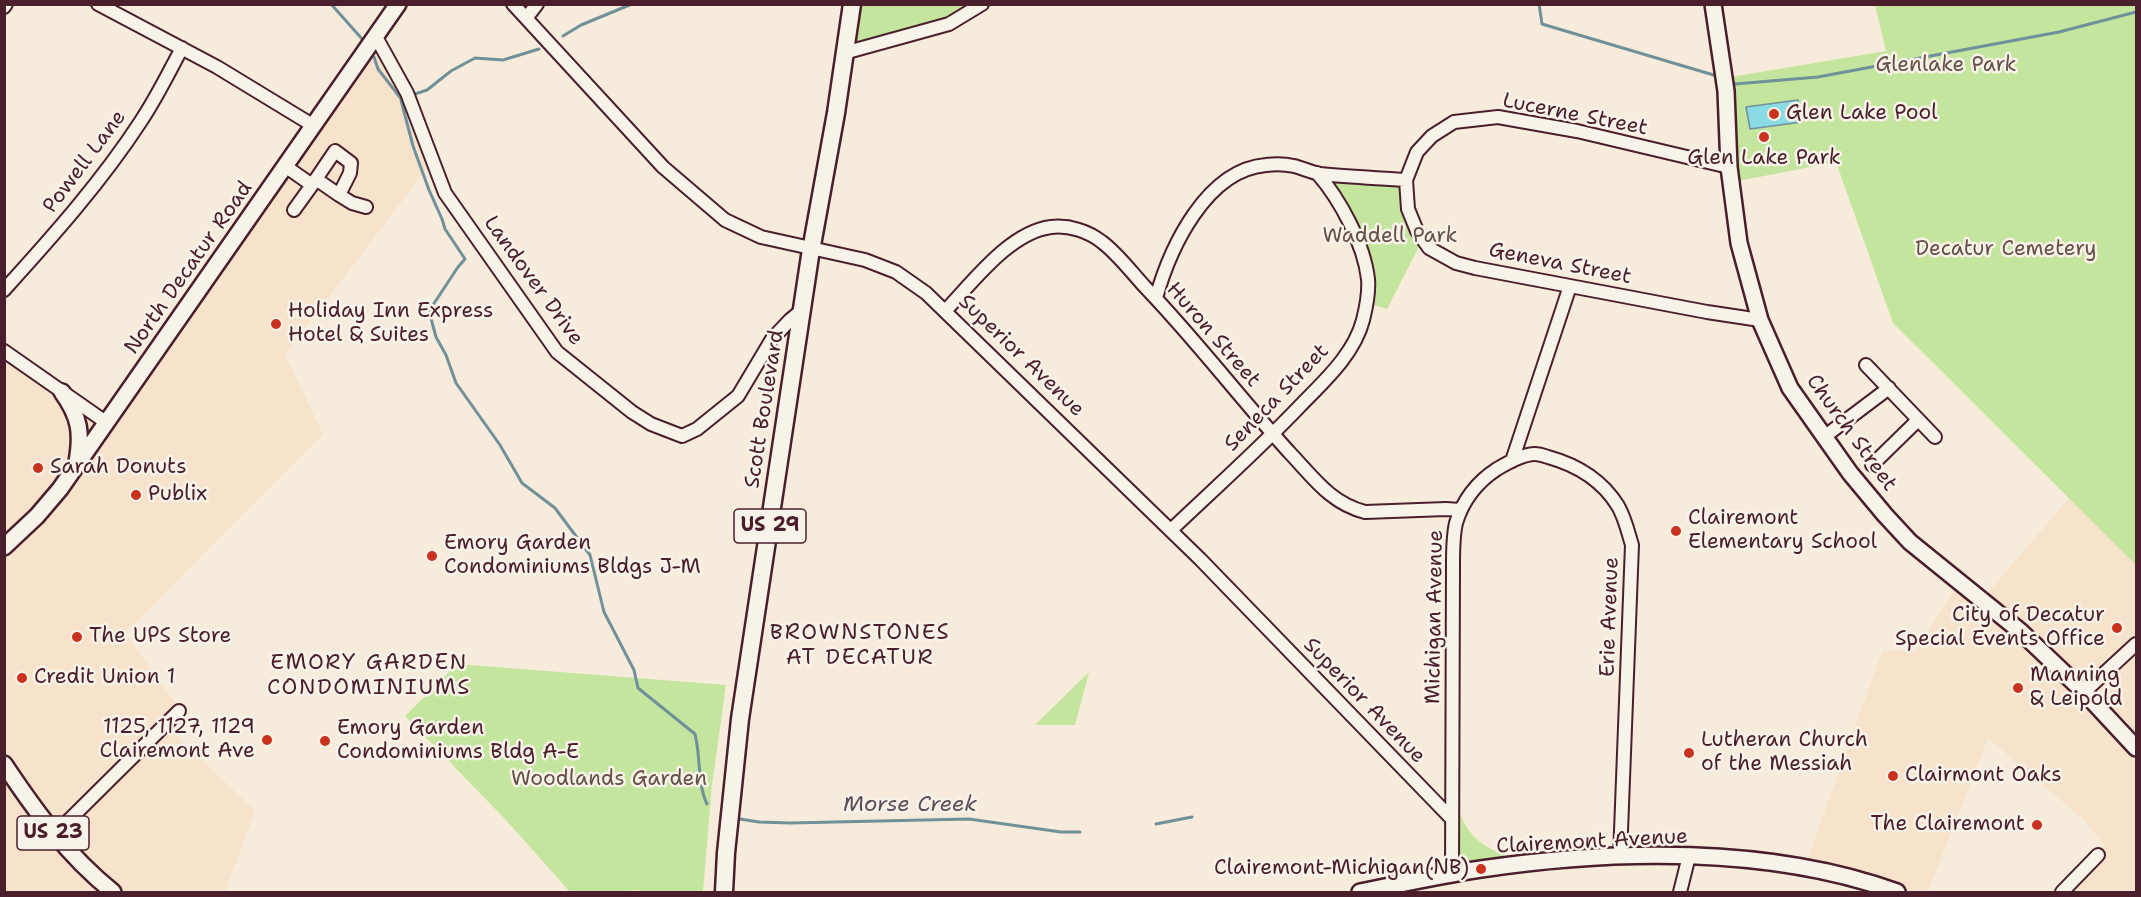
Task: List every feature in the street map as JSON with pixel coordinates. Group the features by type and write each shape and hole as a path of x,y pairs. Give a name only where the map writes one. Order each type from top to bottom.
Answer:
{"highway":[{"name":"Scott Boulevard","path":"724,892 740,719 811,247 836,113 852,4"}],"main road":[{"name":"North Decatur Road","path":"4,547 43,510 76,466 398,4"},
{"name":"Church Street","path":"1713,4 1726,91 1729,168 1739,243 1760,320 1790,388 1824,437 1910,542 2020,632 2085,692 2136,748"},
{"path":"62,392 76,413 79,423 80,447 76,466"},
{"name":"US 23","path":"4,764 54,834 83,867 113,892"},
{"name":"Clairemont Avenue","path":"1360,892 1415,887 1452,874 1538,862 1620,856 1689,856 1797,866 1858,880 1897,892"}],"street":[{"path":"98,4 217,67 314,126"},
{"name":"Superior Avenue","path":"513,4 663,167 725,220 761,237 865,260 896,272 926,292 1171,531 1451,818"},
{"path":"527,17 537,4"},
{"path":"844,53 949,24 982,4"},
{"name":"Landover Drive","path":"376,38 406,93 441,185 469,227 557,352 632,412 651,424 682,436 697,429 738,396 772,339 802,310"},
{"name":"Powell Lane","path":"4,290 77,207 124,146 143,119 182,48"},
{"name":"Lucerne Street","path":"1406,180 1417,152 1432,136 1454,122 1498,117 1577,131 1729,168"},
{"path":"294,210 335,151 351,163 350,173 339,195"},
{"path":"1156,298 1173,250 1189,221 1209,196 1228,179 1247,168 1266,165 1293,166 1317,173 1406,180"},
{"path":"285,166 352,203 366,207"},
{"name":"Seneca Street","path":"1171,531 1273,434 1327,378 1351,348 1363,320 1368,280 1359,244 1328,186 1317,173"},
{"name":"Geneva Street","path":"1406,180 1408,209 1417,231 1429,249 1456,262 1475,268 1760,320"},
{"name":"Huron Street","path":"946,310 1005,250 1026,235 1051,227 1082,230 1102,242 1156,298 1273,434 1330,496 1353,509 1377,513 1461,510"},
{"path":"1512,461 1570,286"},
{"path":"4,351 107,423"},
{"path":"1866,365 1935,437"},
{"path":"1824,437 1888,388"},
{"path":"1872,465 1918,420"},
{"name":"Erie Avenue","path":"1512,461 1535,454 1567,462 1592,477 1618,506 1632,545 1620,856"},
{"name":"Michigan Avenue","path":"1452,874 1454,537 1461,510 1470,494 1493,471 1512,461"},
{"path":"2085,692 2136,644"},
{"path":"54,834 178,711"},
{"path":"2062,892 2098,855"},
{"path":"1680,892 1689,856"}],"shaded area":[{"path":"372,40 414,93 434,159 285,355 323,434 125,633 179,708 167,726 255,811 225,892 5,892 4,351 106,423"},
{"path":"2069,498 2136,565 2136,892 2062,892 2105,846 2084,820 1988,738 1928,892 1887,892 1803,872 1882,651 1915,651 1960,581 1984,597"}],"green space":[{"path":"858,5 977,5 955,17 850,48"},
{"name":"Decatur Cemetery","path":"1875,5 2136,5 2136,565 1893,323 1836,162 1728,183 1725,78 1886,51"},
{"name":"Waddell Park","path":"1326,178 1403,183 1425,235 1387,309 1367,303 1371,281"},
{"name":"Woodlands Garden","path":"457,664 726,685 712,785 703,892 639,892 639,890 570,892 505,819 405,716"},
{"path":"1089,672 1075,725 1035,725"},
{"path":"1459,812 1468,829 1478,840 1506,856 1451,874"}],"water":[{"name":"Glen Lake Pool","path":"1798,100 1802,122 1750,129 1746,107"}],"waterway":[{"path":"331,4 363,40"},
{"path":"563,36 581,25 632,4"},
{"path":"1539,4 1542,24 1717,76"},
{"path":"1729,81 1735,84 1818,77 2059,32 2136,12"},
{"path":"415,94 427,90 451,71 475,58 503,60 539,49"},
{"path":"374,57 378,69 402,100"},
{"name":"Morse Creek","path":"401,100 413,146 429,190 445,229 465,259 429,311 436,337 446,355 456,383 500,445 522,483 555,508 590,555 604,612 634,670 638,688 695,734 702,787 707,804"},
{"path":"1156,824 1192,817"},
{"name":"Morse Creek","path":"740,819 790,823 969,819 1061,832 1080,832"}],"place":[{"name":"Glen Lake Pool","path":"1774,114"},
{"name":"Glen Lake Park","path":"1764,137"},
{"name":"Holiday Inn Express Hotel & Suites","path":"276,324"},
{"name":"Sarah Donuts","path":"38,468"},
{"name":"Publix","path":"136,495"},
{"name":"Clairemont Elementary School","path":"1676,531"},
{"name":"Emory Garden Condominiums Bldgs J-M","path":"432,556"},
{"name":"City of Decatur Special Events Office","path":"2117,628"},
{"name":"The UPS Store","path":"77,637"},
{"name":"Credit Union 1","path":"22,678"},
{"name":"Manning & Leipold","path":"2018,688"},
{"name":"1125, 1127, 1129 Clairemont Ave","path":"267,740"},
{"name":"Emory Garden Condominiums Bldg A-E","path":"325,741"},
{"name":"Lutheran Church of the Messiah","path":"1689,753"},
{"name":"Clairmont Oaks","path":"1893,776"},
{"name":"The Clairemont","path":"2037,825"},
{"name":"Clairemont-Michigan(NB)","path":"1481,869"}],"district":[{"name":"BROWNSTONES AT DECATUR","path":"860,646"},
{"name":"EMORY GARDEN CONDOMINIUMS","path":"369,676"}],"park label":[{"name":"Glenlake Park","path":"1946,66"}]}
